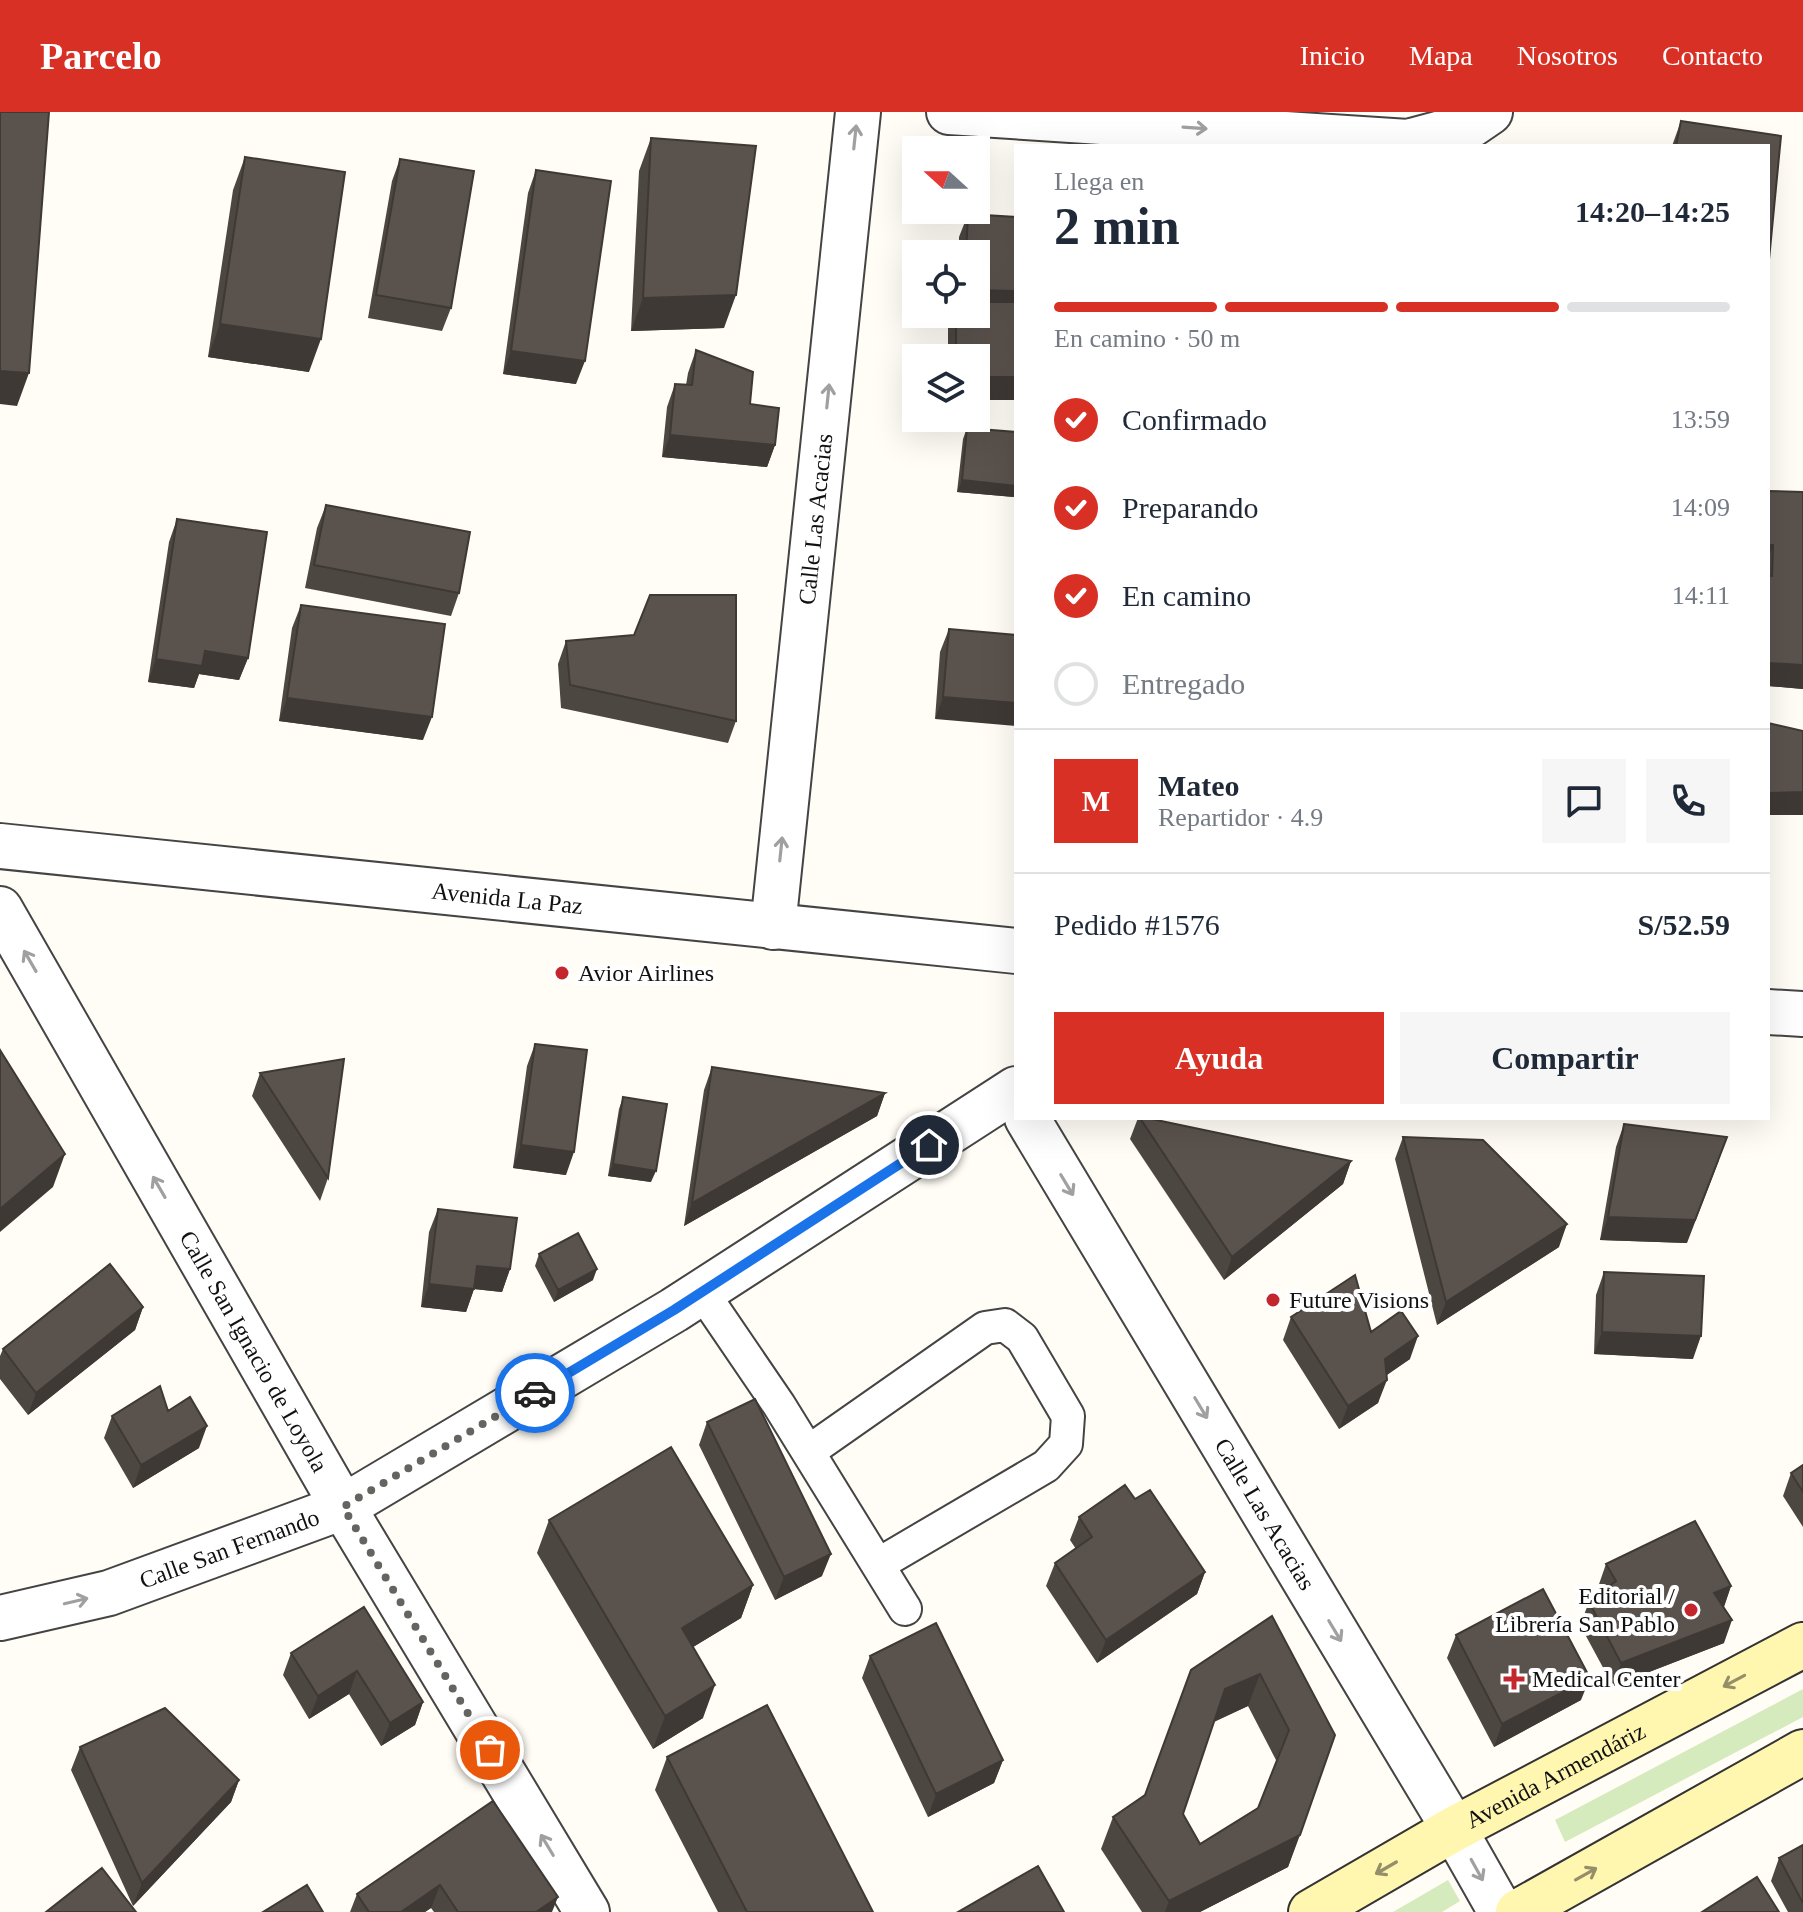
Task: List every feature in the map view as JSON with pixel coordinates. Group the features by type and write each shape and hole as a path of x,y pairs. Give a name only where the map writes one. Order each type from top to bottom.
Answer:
{"main road":[{"name":"Avenida Armendáriz","path":"1311,1912 1454,1829 1803,1645"},
{"path":"1518,1912 1803,1752"}],"street":[{"name":"Calle Las Acacias","path":"773,927 858,112"},
{"path":"949,112 1408,142 1471,125 1490,112"},
{"name":"Avenida La Paz","path":"0,846 1014,951"},
{"name":"Calle San Ignacio de Loyola","path":"0,909 343,1507 587,1912"},
{"path":"1770,1012 1803,1014"},
{"name":"Calle San Fernando","path":"0,1618 109,1593 343,1507 1014,1102"},
{"name":"Calle Las Acacias","path":"1030,1120 1501,1912"}],"lane":[{"path":"702,1292 779,1405 905,1609"},
{"path":"808,1452 985,1328 1005,1325 1022,1338 1068,1416 1066,1444 1046,1466 879,1564"}],"green space":[{"path":"1803,1689 1803,1717 1565,1842 1555,1820"},
{"path":"1448,1880 1460,1901 1442,1912 1393,1912"}],"building":[{"path":"0,112 49,112 29,373 0,371"},
{"path":"1681,121 1781,136 1770,249 1770,144 1676,144"},
{"path":"651,138 756,146 736,295 643,298"},
{"path":"245,157 345,172 321,339 220,324"},
{"path":"400,159 474,171 451,308 376,295"},
{"path":"536,170 611,181 585,361 511,351"},
{"path":"990,215 1014,217 1014,291 990,290 990,240 967,240 968,224 990,224"},
{"path":"990,302 1014,302 1014,377 990,377 990,344 956,344 956,328 990,328"},
{"path":"696,350 753,372 750,404 779,408 775,445 670,435 675,384 692,385"},
{"path":"967,432 1014,432 1014,486 962,480"},
{"path":"1770,491 1803,492 1803,665 1770,663 1773,545 1770,545"},
{"path":"326,505 470,532 459,593 314,565"},
{"path":"177,519 267,532 248,658 205,651 202,666 156,659"},
{"path":"650,595 736,595 736,721 570,685 566,641 634,635"},
{"path":"301,605 445,624 432,717 287,698"},
{"path":"949,629 1014,635 1014,703 943,697"},
{"path":"1770,723 1803,731 1803,792 1770,793"},
{"path":"535,1044 587,1050 574,1152 521,1145"},
{"path":"0,1050 65,1154 0,1209"},
{"path":"344,1059 328,1178 260,1073"},
{"path":"712,1067 885,1093 692,1203"},
{"path":"623,1097 667,1104 656,1171 613,1164"},
{"path":"1141,1120 1156,1120 1351,1161 1232,1257"},
{"path":"1624,1124 1727,1137 1695,1220 1608,1217"},
{"path":"1403,1137 1483,1140 1567,1224 1446,1302"},
{"path":"438,1209 517,1218 510,1269 477,1266 474,1289 429,1284"},
{"path":"578,1233 597,1269 558,1290 539,1254"},
{"path":"110,1264 143,1307 36,1393 3,1349"},
{"path":"1604,1272 1704,1276 1701,1336 1602,1332"},
{"path":"1355,1275 1371,1332 1401,1311 1418,1336 1385,1359 1387,1380 1348,1406 1291,1317"},
{"path":"160,1386 168,1411 190,1397 207,1426 141,1465 112,1416"},
{"path":"755,1399 831,1554 784,1577 707,1422"},
{"path":"671,1447 753,1585 682,1628 715,1685 665,1716 549,1520"},
{"path":"1803,1465 1803,1492 1791,1473"},
{"path":"1125,1485 1135,1499 1150,1490 1205,1572 1106,1640 1055,1563 1092,1537 1079,1517"},
{"path":"1695,1521 1731,1586 1714,1593 1732,1620 1621,1663 1589,1602 1616,1581 1606,1564"},
{"name":"Medical Center","path":"1543,1589 1590,1678 1502,1724 1456,1635"},
{"path":"364,1607 423,1702 390,1723 357,1671 318,1696 291,1653"},
{"path":"1272,1616 1335,1735 1300,1835 1169,1901 1113,1817 1145,1795 1191,1670","holes":["1260,1674 1289,1730 1258,1808 1200,1844 1183,1814 1225,1689"]},
{"path":"936,1623 1003,1760 936,1794 870,1656"},
{"path":"767,1705 873,1912 747,1912 667,1757"},
{"path":"165,1708 239,1780 142,1883 80,1747"},
{"path":"493,1801 558,1897 536,1912 458,1912 440,1885 401,1912 369,1912 357,1894"},
{"path":"1803,1845 1803,1903 1779,1858"},
{"path":"1038,1866 1064,1912 958,1912"},
{"path":"102,1868 136,1912 46,1912"},
{"path":"1757,1877 1779,1912 1702,1912"},
{"path":"307,1885 323,1912 263,1912"}],"way so far":[{"path":"490,1750 343,1507 535,1393"}],"place":[{"name":"Avior Airlines","path":"562,973"},
{"name":"Future Visions","path":"1273,1300"},
{"name":"Editorial / Librería San Pablo","path":"1691,1610"},
{"name":"Medical Center","path":"1514,1679"}],"route":[{"path":"535,1393 674,1310 929,1145"}]}
